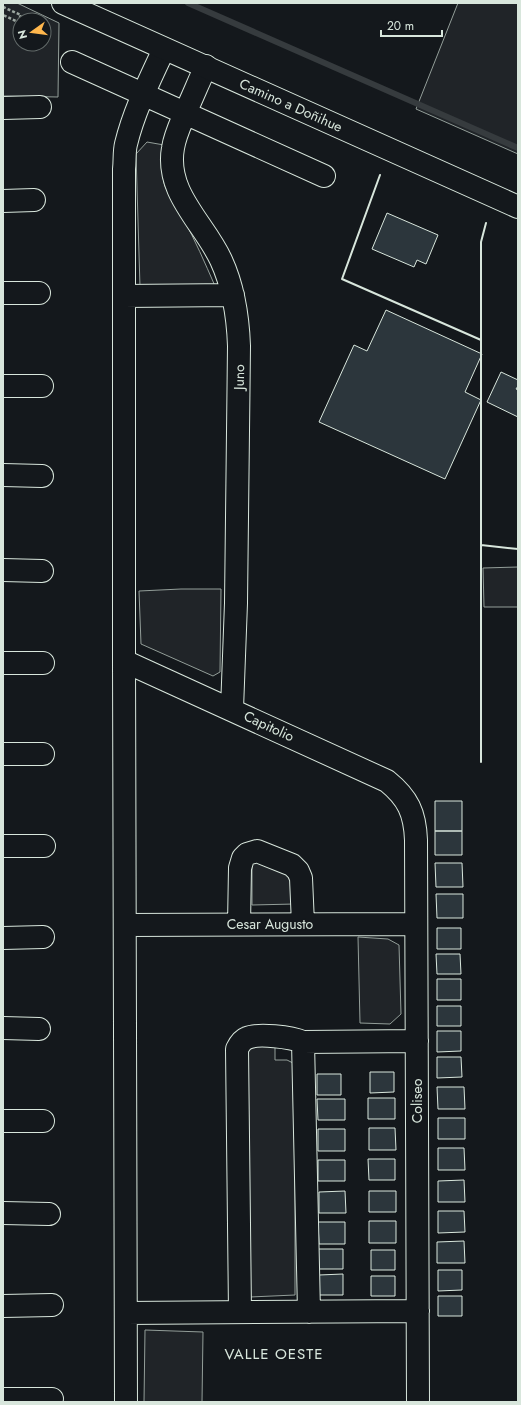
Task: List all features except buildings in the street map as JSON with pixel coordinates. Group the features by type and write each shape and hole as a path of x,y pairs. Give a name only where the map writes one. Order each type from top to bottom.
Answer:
{"street":[{"name":"Camino a Doñihue","path":"63,3 518,207"},
{"path":"126,1402 124,169 126,145 143,94 164,49"},
{"path":"72,62 324,176"},
{"name":"Juno","path":"206,66 175,136 172,162 173,175 177,189 221,260 228,277 237,312 239,346 236,602 232,709"},
{"path":"3,108 40,108"},
{"path":"3,200 34,200"},
{"path":"3,293 39,293"},
{"path":"124,296 233,295"},
{"path":"3,386 42,386"},
{"path":"3,475 42,476"},
{"path":"3,570 42,571"},
{"name":"Capitolio","path":"124,661 387,781 398,790 407,801"},
{"path":"3,662 43,662"},
{"path":"3,754 42,754"},
{"name":"Coliseo","path":"407,801 416,827 418,1402"},
{"path":"3,846 44,846"},
{"path":"239,924 240,863 247,854 257,852 292,865 298,871 301,878 303,924"},
{"name":"Cesar Augusto","path":"125,925 416,924"},
{"path":"3,938 43,937"},
{"path":"3,1028 39,1029"},
{"path":"240,1312 237,1050 243,1040 254,1037 284,1037 293,1038 302,1042 416,1041"},
{"path":"302,1042 309,1312"},
{"path":"3,1122 43,1121"},
{"path":"3,1214 49,1214"},
{"path":"3,1306 52,1305"},
{"path":"126,1313 418,1311"},
{"path":"3,1399 52,1399"}],"path":[{"path":"3,7 21,15 18,22 3,15"}],"shaded area":[{"path":"3,3 17,3 36,12 12,12 12,52 52,52 52,20 59,23 58,97 3,96"},
{"path":"458,3 518,3 518,154 416,109"},
{"path":"147,142 164,145 162,164 164,183 170,197 192,235 215,286 140,287 136,154"},
{"path":"518,567 518,607 484,607 483,568"},
{"path":"221,589 220,672 213,676 141,644 139,591"},
{"path":"252,859 295,875 295,904 252,905"},
{"path":"358,937 388,939 399,945 401,1014 390,1024 360,1023"},
{"path":"275,1045 275,1060 287,1060 295,1064 295,1295 250,1297 248,1046"},
{"path":"145,1330 203,1332 202,1402 144,1402"}],"waterway":[{"path":"188,3 518,148"}],"wall":[{"path":"380,175 342,279 481,340"},
{"path":"481,762 481,242 486,223"},
{"path":"481,545 518,549"}],"district":[{"name":"VALLE OESTE","path":"274,1354"}]}
